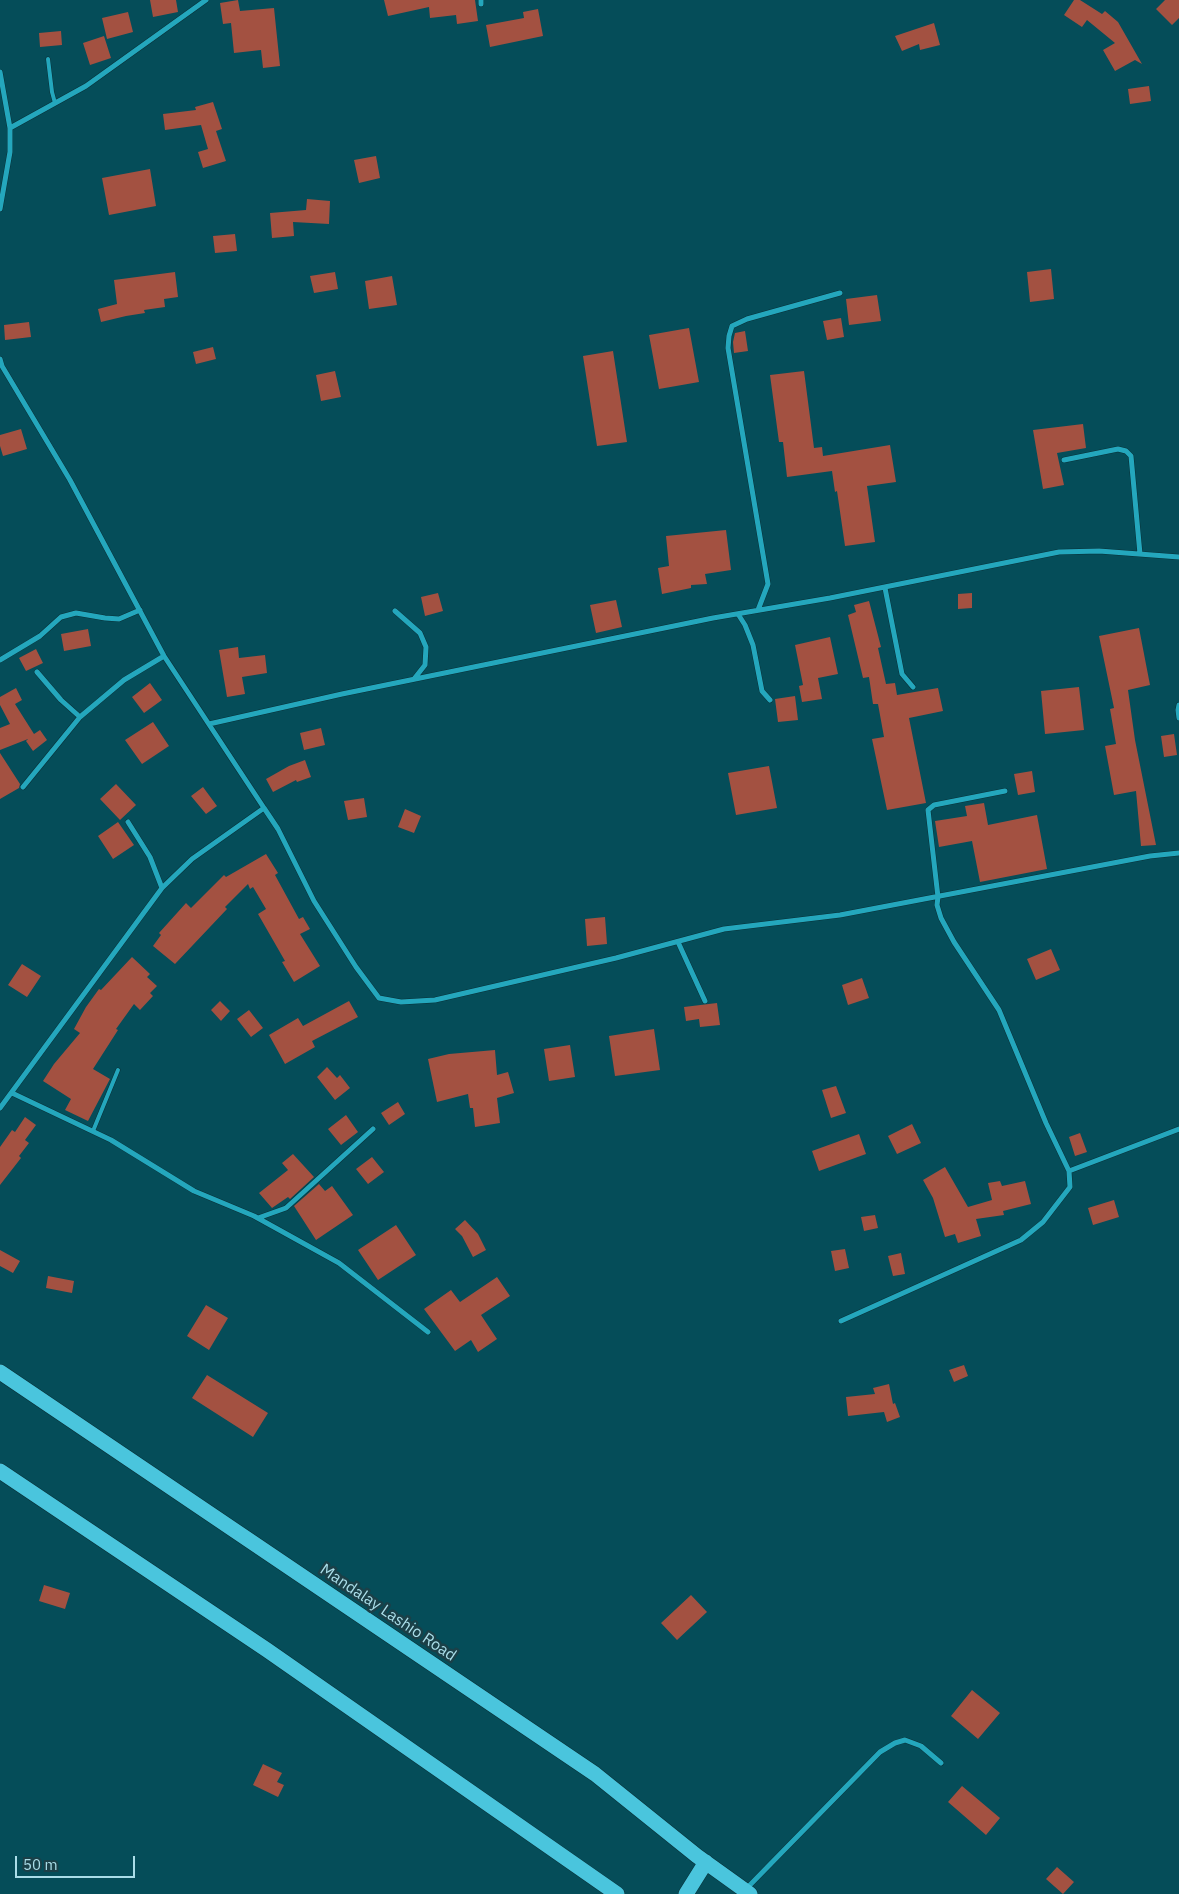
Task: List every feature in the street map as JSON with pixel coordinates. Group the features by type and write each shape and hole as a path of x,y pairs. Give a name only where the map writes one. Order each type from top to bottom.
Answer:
{"highway":[{"name":"Mandalay Lashio Road","path":"0,1372 595,1774 747,1892"},
{"path":"0,1471 267,1650 617,1894"},
{"path":"686,1894 706,1862"}],"street":[{"path":"10,128 86,86 206,0"},
{"path":"0,72 10,128 8,167 0,209"},
{"path":"758,610 768,584 728,348 729,336 732,326 746,319 840,293"},
{"path":"0,359 2,366 70,480 164,656 278,829 314,901 356,967 379,998 401,1002 435,1000 616,958 724,930 840,915 1141,858 1179,853"},
{"path":"1064,460 1118,449 1126,451 1131,456 1140,554"},
{"path":"209,724 738,614 885,588 1059,552 1099,550 1179,557"},
{"path":"885,588 902,674 913,687"},
{"path":"0,660 40,636 61,617 76,614 120,619 140,610"},
{"path":"395,612 420,632 426,647 425,664 414,680"},
{"path":"738,614 752,645 762,691 770,700"},
{"path":"22,787 80,717 124,680 164,656"},
{"path":"37,672 61,700 80,717"},
{"path":"1179,705 1179,718"},
{"path":"841,1321 1021,1240 1043,1222 1070,1187 1069,1171 1046,1123 999,1010 954,942 940,918 937,906 938,896 928,810 934,805 1005,791"},
{"path":"0,1108 162,888 192,860 264,808"},
{"path":"128,822 150,857 162,888"},
{"path":"678,942 705,1001"},
{"path":"12,1092 93,1131 148,1161 194,1191 258,1218 339,1263 428,1332"},
{"path":"258,1218 286,1208 374,1129"},
{"path":"1069,1171 1179,1129"},
{"path":"747,1892 880,1752 895,1743 906,1740 921,1746 941,1764"}],"lane":[{"path":"48,59 52,92 56,103"},
{"path":"93,1131 118,1070"}],"building":[{"path":"150,0 176,0 178,12 153,17"},
{"path":"238,0 240,11 274,8 280,66 263,68 261,50 234,53 231,23 223,24 220,3"},
{"path":"384,0 475,0 478,21 457,24 456,15 430,18 429,7 388,16"},
{"path":"1074,0 1080,0 1102,14 1105,11 1118,22 1142,64 1135,60 1115,71 1103,50 1115,43 1087,20 1082,27 1064,15"},
{"path":"1165,0 1179,0 1179,18 1172,25 1156,9"},
{"path":"538,9 543,36 490,47 486,25 524,18 523,12"},
{"path":"128,12 133,32 107,39 102,18"},
{"path":"934,23 940,45 920,50 919,44 902,51 895,36"},
{"path":"61,31 62,45 40,47 39,33"},
{"path":"104,36 111,58 90,65 83,43"},
{"path":"1149,86 1151,101 1130,104 1128,89"},
{"path":"213,102 222,129 216,131 226,161 203,168 198,152 208,149 201,125 165,130 163,114 196,110 195,107"},
{"path":"376,156 380,178 359,183 354,160"},
{"path":"150,169 156,206 109,215 102,178"},
{"path":"307,199 330,201 329,224 293,222 294,236 272,238 270,213 306,210"},
{"path":"235,234 237,251 215,253 213,236"},
{"path":"1051,269 1054,299 1030,302 1027,272"},
{"path":"175,272 178,297 164,299 165,307 144,310 145,313 101,322 98,309 117,304 114,280"},
{"path":"335,272 338,289 314,293 310,276"},
{"path":"392,276 397,305 369,309 365,281"},
{"path":"877,295 881,321 849,325 846,299"},
{"path":"841,318 844,337 827,340 823,321"},
{"path":"29,322 31,337 5,340 4,325"},
{"path":"689,328 699,382 659,389 649,335"},
{"path":"745,331 748,351 734,353 733,342 735,333"},
{"path":"213,347 216,359 196,364 193,352"},
{"path":"613,351 627,442 597,446 583,356"},
{"path":"335,371 341,397 321,401 316,375"},
{"path":"804,371 814,448 822,447 823,456 890,445 896,482 867,486 875,542 845,546 837,491 835,492 832,471 787,477 783,442 779,442 770,375"},
{"path":"1083,424 1086,448 1057,453 1064,485 1043,489 1033,430"},
{"path":"21,429 27,449 3,456 0,446 0,435"},
{"path":"726,530 731,570 705,574 707,584 691,585 691,588 662,594 658,568 669,566 666,536"},
{"path":"438,593 443,611 425,616 421,597"},
{"path":"972,593 972,608 958,609 958,594"},
{"path":"616,600 622,627 596,633 590,605"},
{"path":"869,601 881,647 878,648 886,684 895,683 897,695 938,688 943,711 909,718 926,803 887,810 872,739 884,737 878,704 873,704 869,677 863,678 848,615 856,612 854,605"},
{"path":"1139,628 1150,685 1128,690 1135,740 1156,845 1141,846 1136,791 1114,795 1105,746 1116,744 1110,709 1114,708 1099,636"},
{"path":"88,629 91,646 64,651 61,634"},
{"path":"830,637 838,674 818,678 822,699 802,702 799,686 803,685 795,645"},
{"path":"238,647 239,658 265,655 267,673 242,677 245,694 227,697 219,650"},
{"path":"36,649 43,663 26,671 19,658"},
{"path":"150,683 162,700 144,713 132,697"},
{"path":"1079,687 1084,730 1045,734 1041,691"},
{"path":"16,688 22,700 15,704 34,734 40,730 47,740 33,751 26,741 28,739 0,750 0,728 10,724 0,705 0,697"},
{"path":"795,696 798,720 778,722 775,699"},
{"path":"153,722 169,746 142,764 125,740"},
{"path":"321,728 325,745 304,750 300,733"},
{"path":"1174,734 1177,755 1164,757 1161,736"},
{"path":"0,753 20,784 19,788 0,799"},
{"path":"305,760 311,777 297,782 296,780 273,792 266,779 289,766"},
{"path":"769,766 777,808 736,815 728,773"},
{"path":"1032,771 1035,792 1018,795 1014,774"},
{"path":"116,784 136,805 120,820 100,799"},
{"path":"203,787 217,806 206,814 191,796"},
{"path":"364,798 367,817 348,820 344,801"},
{"path":"984,803 988,825 1037,815 1047,869 980,882 972,841 939,847 935,821 967,816 965,806"},
{"path":"405,809 421,816 414,833 398,827"},
{"path":"118,822 134,845 113,859 98,836"},
{"path":"266,854 278,873 275,875 299,919 303,917 310,929 300,934 320,966 294,982 282,962 285,961 258,914 266,909 253,887 250,889 248,884 175,964 153,946 161,935 159,933 186,903 191,908 224,875 226,877"},
{"path":"605,917 607,944 587,946 585,919"},
{"path":"1051,949 1060,970 1036,980 1027,959"},
{"path":"132,957 150,974 147,977 157,986 150,993 153,996 140,1010 134,1004 116,1029 118,1030 93,1069 110,1079 88,1121 65,1110 71,1099 43,1081 54,1064 80,1033 74,1029 86,1007 99,989 101,990"},
{"path":"22,964 41,976 27,997 8,985"},
{"path":"862,978 869,998 848,1005 842,985"},
{"path":"220,1001 230,1011 221,1021 211,1010"},
{"path":"349,1001 358,1017 312,1041 315,1047 285,1064 269,1035 298,1018 303,1026"},
{"path":"717,1003 720,1025 700,1027 699,1019 686,1021 684,1007"},
{"path":"249,1010 263,1028 251,1037 237,1019"},
{"path":"654,1029 660,1070 615,1076 609,1036"},
{"path":"570,1045 575,1077 549,1081 544,1049"},
{"path":"495,1050 497,1075 508,1072 514,1093 497,1098 500,1123 475,1127 473,1108 470,1108 468,1094 437,1102 428,1059 449,1054"},
{"path":"327,1067 337,1078 340,1075 350,1088 335,1100 317,1077"},
{"path":"836,1086 846,1113 831,1118 822,1090"},
{"path":"398,1102 405,1114 389,1125 381,1113"},
{"path":"346,1115 358,1132 341,1145 328,1129"},
{"path":"25,1117 36,1125 25,1140 29,1143 19,1156 21,1158 0,1185 0,1147 12,1130 15,1132"},
{"path":"912,1124 921,1143 897,1154 888,1136"},
{"path":"1080,1133 1087,1152 1075,1156 1069,1137"},
{"path":"859,1134 866,1154 819,1171 812,1151"},
{"path":"293,1154 314,1177 290,1199 288,1197 272,1208 259,1193 288,1170 282,1163"},
{"path":"372,1157 384,1172 368,1184 356,1169"},
{"path":"945,1167 968,1207 992,1200 988,1183 1000,1181 1002,1186 1025,1181 1031,1204 1003,1211 1004,1215 976,1219 981,1236 958,1243 955,1234 945,1237 933,1198 923,1180"},
{"path":"319,1184 325,1191 332,1186 353,1215 316,1240 294,1206"},
{"path":"1114,1200 1119,1217 1093,1225 1088,1208"},
{"path":"875,1215 878,1228 864,1231 861,1217"},
{"path":"465,1220 478,1234 486,1250 473,1257 462,1236 455,1229"},
{"path":"396,1225 416,1255 378,1280 358,1250"},
{"path":"845,1249 849,1268 835,1271 831,1251"},
{"path":"0,1250 20,1261 13,1273 0,1266"},
{"path":"901,1253 905,1274 893,1276 888,1256"},
{"path":"48,1276 74,1281 72,1293 46,1288"},
{"path":"497,1277 510,1296 481,1315 497,1339 478,1352 471,1340 455,1351 424,1309 451,1290 460,1302"},
{"path":"206,1305 228,1318 209,1350 187,1336"},
{"path":"964,1365 968,1376 954,1382 949,1370"},
{"path":"207,1375 268,1413 253,1437 192,1398"},
{"path":"889,1384 893,1404 895,1403 900,1417 887,1422 884,1412 848,1416 846,1397 875,1394 873,1388"},
{"path":"44,1585 70,1593 65,1609 39,1601"},
{"path":"691,1595 707,1612 677,1640 661,1623"},
{"path":"972,1690 1000,1713 978,1739 951,1716"},
{"path":"263,1764 282,1773 277,1782 284,1785 278,1797 253,1785"},
{"path":"962,1786 1000,1818 986,1835 948,1802"},
{"path":"1057,1867 1074,1882 1063,1894 1046,1879"}]}
